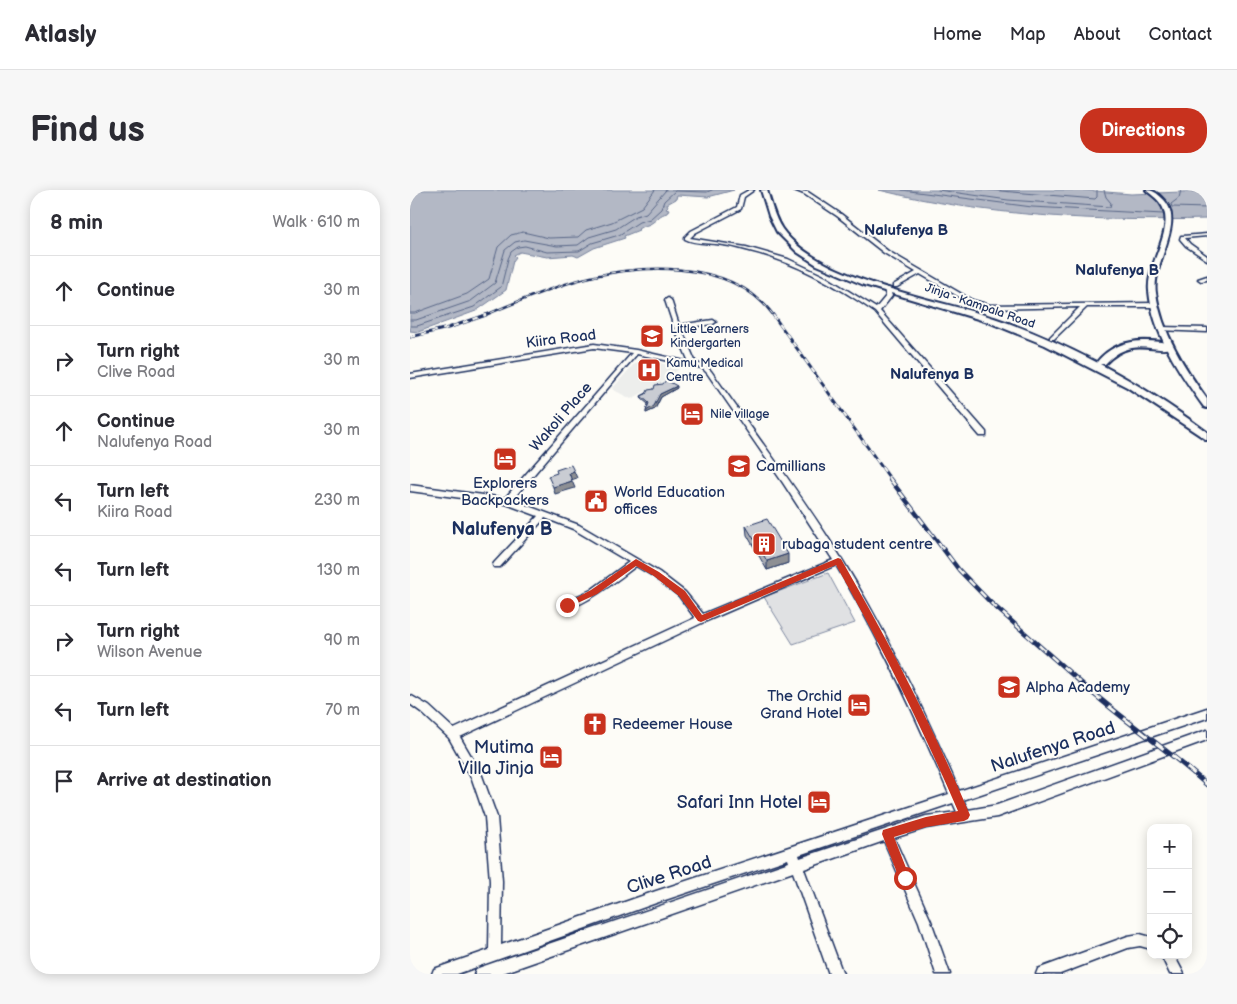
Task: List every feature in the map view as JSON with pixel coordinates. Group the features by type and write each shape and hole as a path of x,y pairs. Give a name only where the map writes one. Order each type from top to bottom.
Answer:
{"highway":[{"name":"Jinja - Kampala Road","path":"764,190 773,220 789,242 821,263 848,276 997,317 1052,338 1102,362 1168,400 1207,426"},
{"name":"Jinja - Kampala Road","path":"771,190 776,210 791,234 809,248 840,266 891,288"},
{"name":"Jinja - Kampala Road","path":"904,291 992,321 1070,353 1152,398 1207,437"},
{"path":"1102,362 1116,348 1127,345 1168,346"}],"main road":[{"path":"1149,190 1161,199 1168,210 1169,230 1154,264 1151,287 1160,328 1185,376 1207,405"}],"street":[{"path":"752,190 742,196 741,205 734,210 686,236 692,240 726,244 758,251 803,267 859,298 877,311 983,434"},
{"path":"796,190 806,193 830,209 870,241 970,301 990,307 1085,304 1154,305"},
{"path":"1207,235 1183,237 1188,245 1207,258"},
{"path":"883,303 904,291 919,272"},
{"path":"877,311 888,296 891,288 914,277"},
{"path":"668,300 693,363"},
{"path":"1052,338 1085,304"},
{"path":"677,326 713,322"},
{"path":"1160,328 1207,330"},
{"name":"Kiira Road","path":"410,376 584,347 602,346 693,363 709,372 838,561 870,617 940,759 964,815"},
{"name":"Wakoli Place","path":"507,501 636,352"},
{"path":"410,488 507,501 576,527 656,574 682,594 701,619"},
{"path":"497,565 544,514"},
{"path":"453,735 701,619 838,561"},
{"path":"567,605 594,592 636,562"},
{"path":"410,699 425,709 453,735 477,776 491,817 496,881 495,953"},
{"name":"Nalufenya Road","path":"910,812 1207,713"},
{"path":"926,822 997,811 1207,735"},
{"name":"Clive Road","path":"439,974 656,897 910,812"},
{"name":"Clive Road","path":"481,974 926,822"},
{"path":"887,834 902,872 930,931 943,974"},
{"path":"792,853 836,974"},
{"path":"1043,974 1128,942 1140,940 1147,942"},
{"path":"1169,959 1177,974"}],"shaded area":[{"path":"642,360 681,367 663,382 631,399 612,389 633,365"},
{"path":"828,573 855,623 793,644 764,597"}],"water":[{"path":"410,190 734,190 708,197 677,195 676,199 667,204 666,208 669,209 667,213 639,230 624,236 625,238 594,248 578,257 573,255 547,257 520,252 514,255 516,257 513,261 506,290 476,311 418,332 410,331"},
{"path":"879,190 1083,190 1131,194 1207,191 1207,219 1083,218 1042,215 960,206"}],"building":[{"path":"666,380 677,386 660,394 654,406 646,411 649,403 641,396 646,394 648,390 654,389 655,385 663,384"},
{"path":"571,465 574,471 569,473 572,481 553,487 548,476 557,473 556,470"},
{"name":"rubaga student centre","path":"767,519 788,554 767,561 746,526"}],"railway":[{"path":"483,316 572,282 624,271 652,269 708,274 733,283 756,297 774,316"},
{"path":"410,337 448,328 486,315"},
{"path":"773,315 891,480"},
{"path":"890,479 959,570 991,603 1095,695"},
{"path":"1093,693 1207,785"}],"place":[{"name":"Little Learners Kindergarten","path":"652,336"},
{"name":"Kamu Medical Centre","path":"649,370"},
{"name":"Nile village","path":"692,414"},
{"name":"Explorers Backpackers","path":"505,459"},
{"name":"Camillians","path":"739,466"},
{"name":"World Education offices","path":"596,501"},
{"name":"rubaga student centre","path":"764,544"},
{"name":"Alpha Academy","path":"1009,687"},
{"name":"The Orchid Grand Hotel","path":"859,705"},
{"name":"Redeemer House","path":"595,724"},
{"name":"Mutima Villa Jinja","path":"551,757"},
{"name":"Safari Inn Hotel","path":"819,802"}],"district":[{"name":"Nalufenya B","path":"906,230"},
{"name":"Nalufenya B","path":"1117,270"},
{"name":"Nalufenya B","path":"932,374"},
{"name":"Nalufenya B","path":"502,529"}],"route":[{"path":"567,605 594,592 636,562 656,574 682,594 701,619 838,561 870,617 940,759 964,815 926,822 887,834 905,878"}]}
